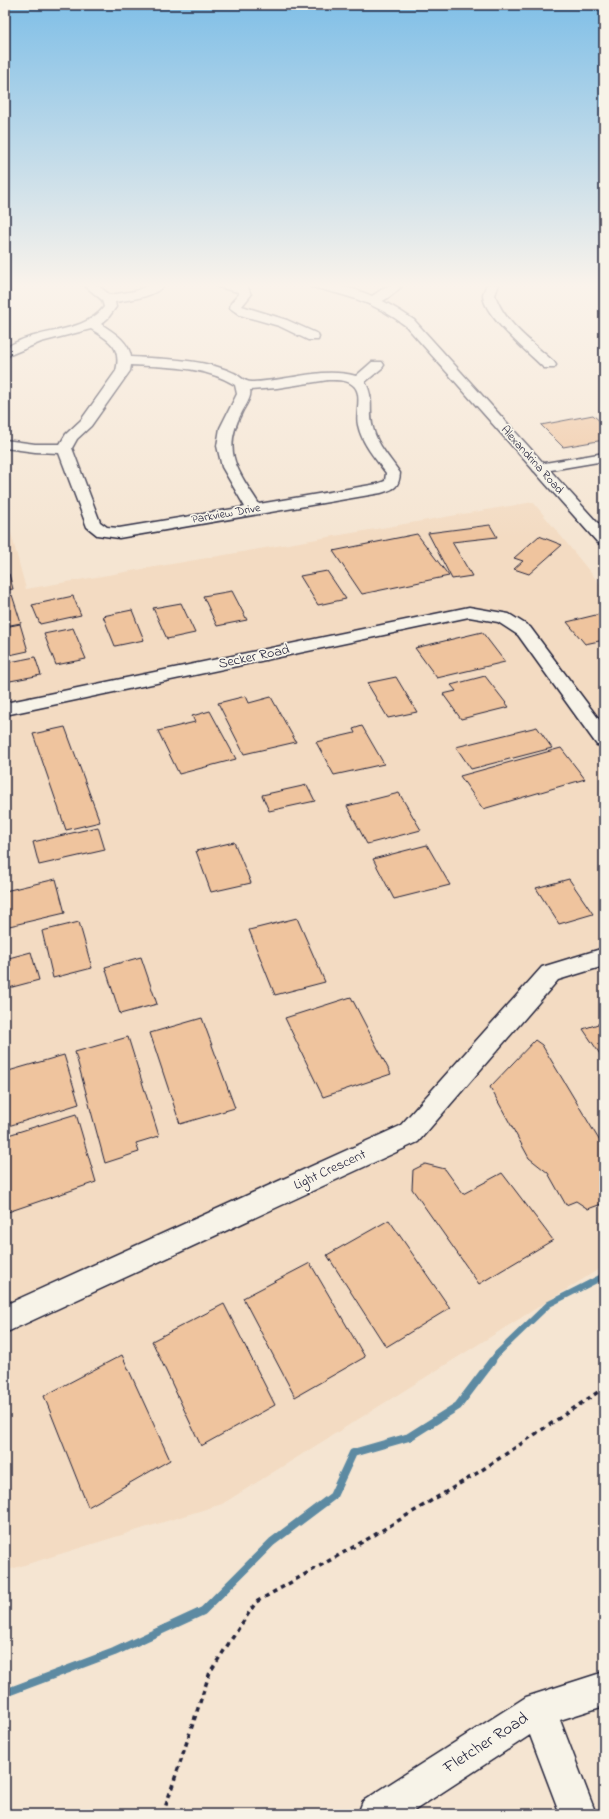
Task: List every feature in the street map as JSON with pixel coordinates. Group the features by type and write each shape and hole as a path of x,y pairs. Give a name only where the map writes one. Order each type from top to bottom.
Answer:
{"street":[{"path":"5,444 24,448 65,448 71,437 86,423 124,369"},
{"path":"206,369 221,372 235,378 243,386 244,392 242,399 226,429 225,452 234,474 254,509"},
{"path":"243,386 282,383 328,376 344,377 357,382 373,369"},
{"name":"Alexandrina Road","path":"451,369 604,540"},
{"name":"Parkview Drive","path":"65,448 93,524 103,532 119,533 381,488 392,482 393,473 377,451 364,426 364,391 357,382"},
{"path":"539,468 604,457"},
{"name":"Secker Road","path":"5,709 469,612 507,612 524,631 604,740"},
{"name":"Light Crescent","path":"5,1319 409,1134 550,973 604,957"},
{"name":"Fletcher Road","path":"376,1814 538,1709 604,1689"},
{"path":"538,1709 578,1814"}],"path":[{"path":"163,1814 210,1672 256,1602 479,1472 604,1388"}],"shaded area":[{"path":"533,502 604,589 604,1266 222,1504 5,1571 5,511 26,589"}],"building":[{"path":"593,415 604,425 604,440 563,447 541,425"},
{"path":"490,525 497,537 452,542 472,576 452,579 428,533"},
{"path":"417,534 449,576 362,594 333,551"},
{"path":"539,536 562,545 529,574 514,569 523,561 514,558"},
{"path":"327,571 346,599 318,605 300,576"},
{"path":"9,574 13,589 5,590 5,575"},
{"path":"232,591 247,620 217,626 203,596"},
{"path":"12,595 21,623 5,626 5,597"},
{"path":"73,596 81,615 40,624 32,605"},
{"path":"181,603 195,633 167,639 153,608"},
{"path":"132,610 144,640 115,646 103,616"},
{"path":"604,613 604,640 585,644 567,622"},
{"path":"20,624 28,651 5,656 5,627"},
{"path":"73,628 86,659 56,665 44,634"},
{"path":"482,632 505,662 437,678 415,648"},
{"path":"35,657 41,675 5,682 5,663"},
{"path":"485,676 509,707 461,719 443,694 456,691 451,685"},
{"path":"396,677 417,712 388,718 367,683"},
{"path":"246,696 249,703 271,697 296,742 244,754 218,703"},
{"path":"210,711 236,759 179,774 158,731 195,722 192,716"},
{"path":"362,726 384,764 334,775 316,742 355,733 353,729"},
{"path":"65,727 100,822 66,830 33,734"},
{"path":"537,727 552,748 471,769 456,747"},
{"path":"561,748 585,779 483,809 460,776"},
{"path":"307,785 315,801 269,811 262,795"},
{"path":"399,793 421,830 367,844 347,806"},
{"path":"98,827 105,850 39,865 33,842"},
{"path":"234,842 251,883 211,892 196,851"},
{"path":"427,845 450,885 394,899 373,859"},
{"path":"56,879 65,913 5,927 5,891"},
{"path":"569,879 593,914 559,924 536,888"},
{"path":"297,918 325,982 275,995 249,930"},
{"path":"79,922 92,968 53,978 42,931"},
{"path":"31,952 39,980 5,989 5,959"},
{"path":"141,957 157,1004 120,1014 105,967"},
{"path":"351,997 391,1074 323,1097 285,1018"},
{"path":"202,1018 235,1108 180,1124 150,1033"},
{"path":"604,1022 604,1060 583,1029"},
{"path":"128,1037 159,1136 136,1143 139,1152 105,1163 75,1052"},
{"path":"535,1040 542,1045 604,1148 604,1203 588,1209 576,1201 566,1205 548,1173 529,1158 490,1087"},
{"path":"64,1055 79,1104 5,1127 5,1072"},
{"path":"76,1114 96,1182 5,1213 5,1136"},
{"path":"425,1164 445,1169 463,1194 502,1173 553,1240 479,1284 412,1189 413,1170"},
{"path":"389,1220 450,1308 386,1347 327,1255"},
{"path":"310,1263 365,1357 295,1397 243,1298"},
{"path":"224,1304 275,1405 201,1446 152,1341"},
{"path":"122,1355 170,1460 88,1507 44,1396"}],"waterway":[{"path":"491,1362 497,1354 549,1304 604,1276"},
{"path":"5,1693 114,1652 203,1611 272,1542 333,1496 353,1453 409,1437 458,1406 492,1361"}]}
